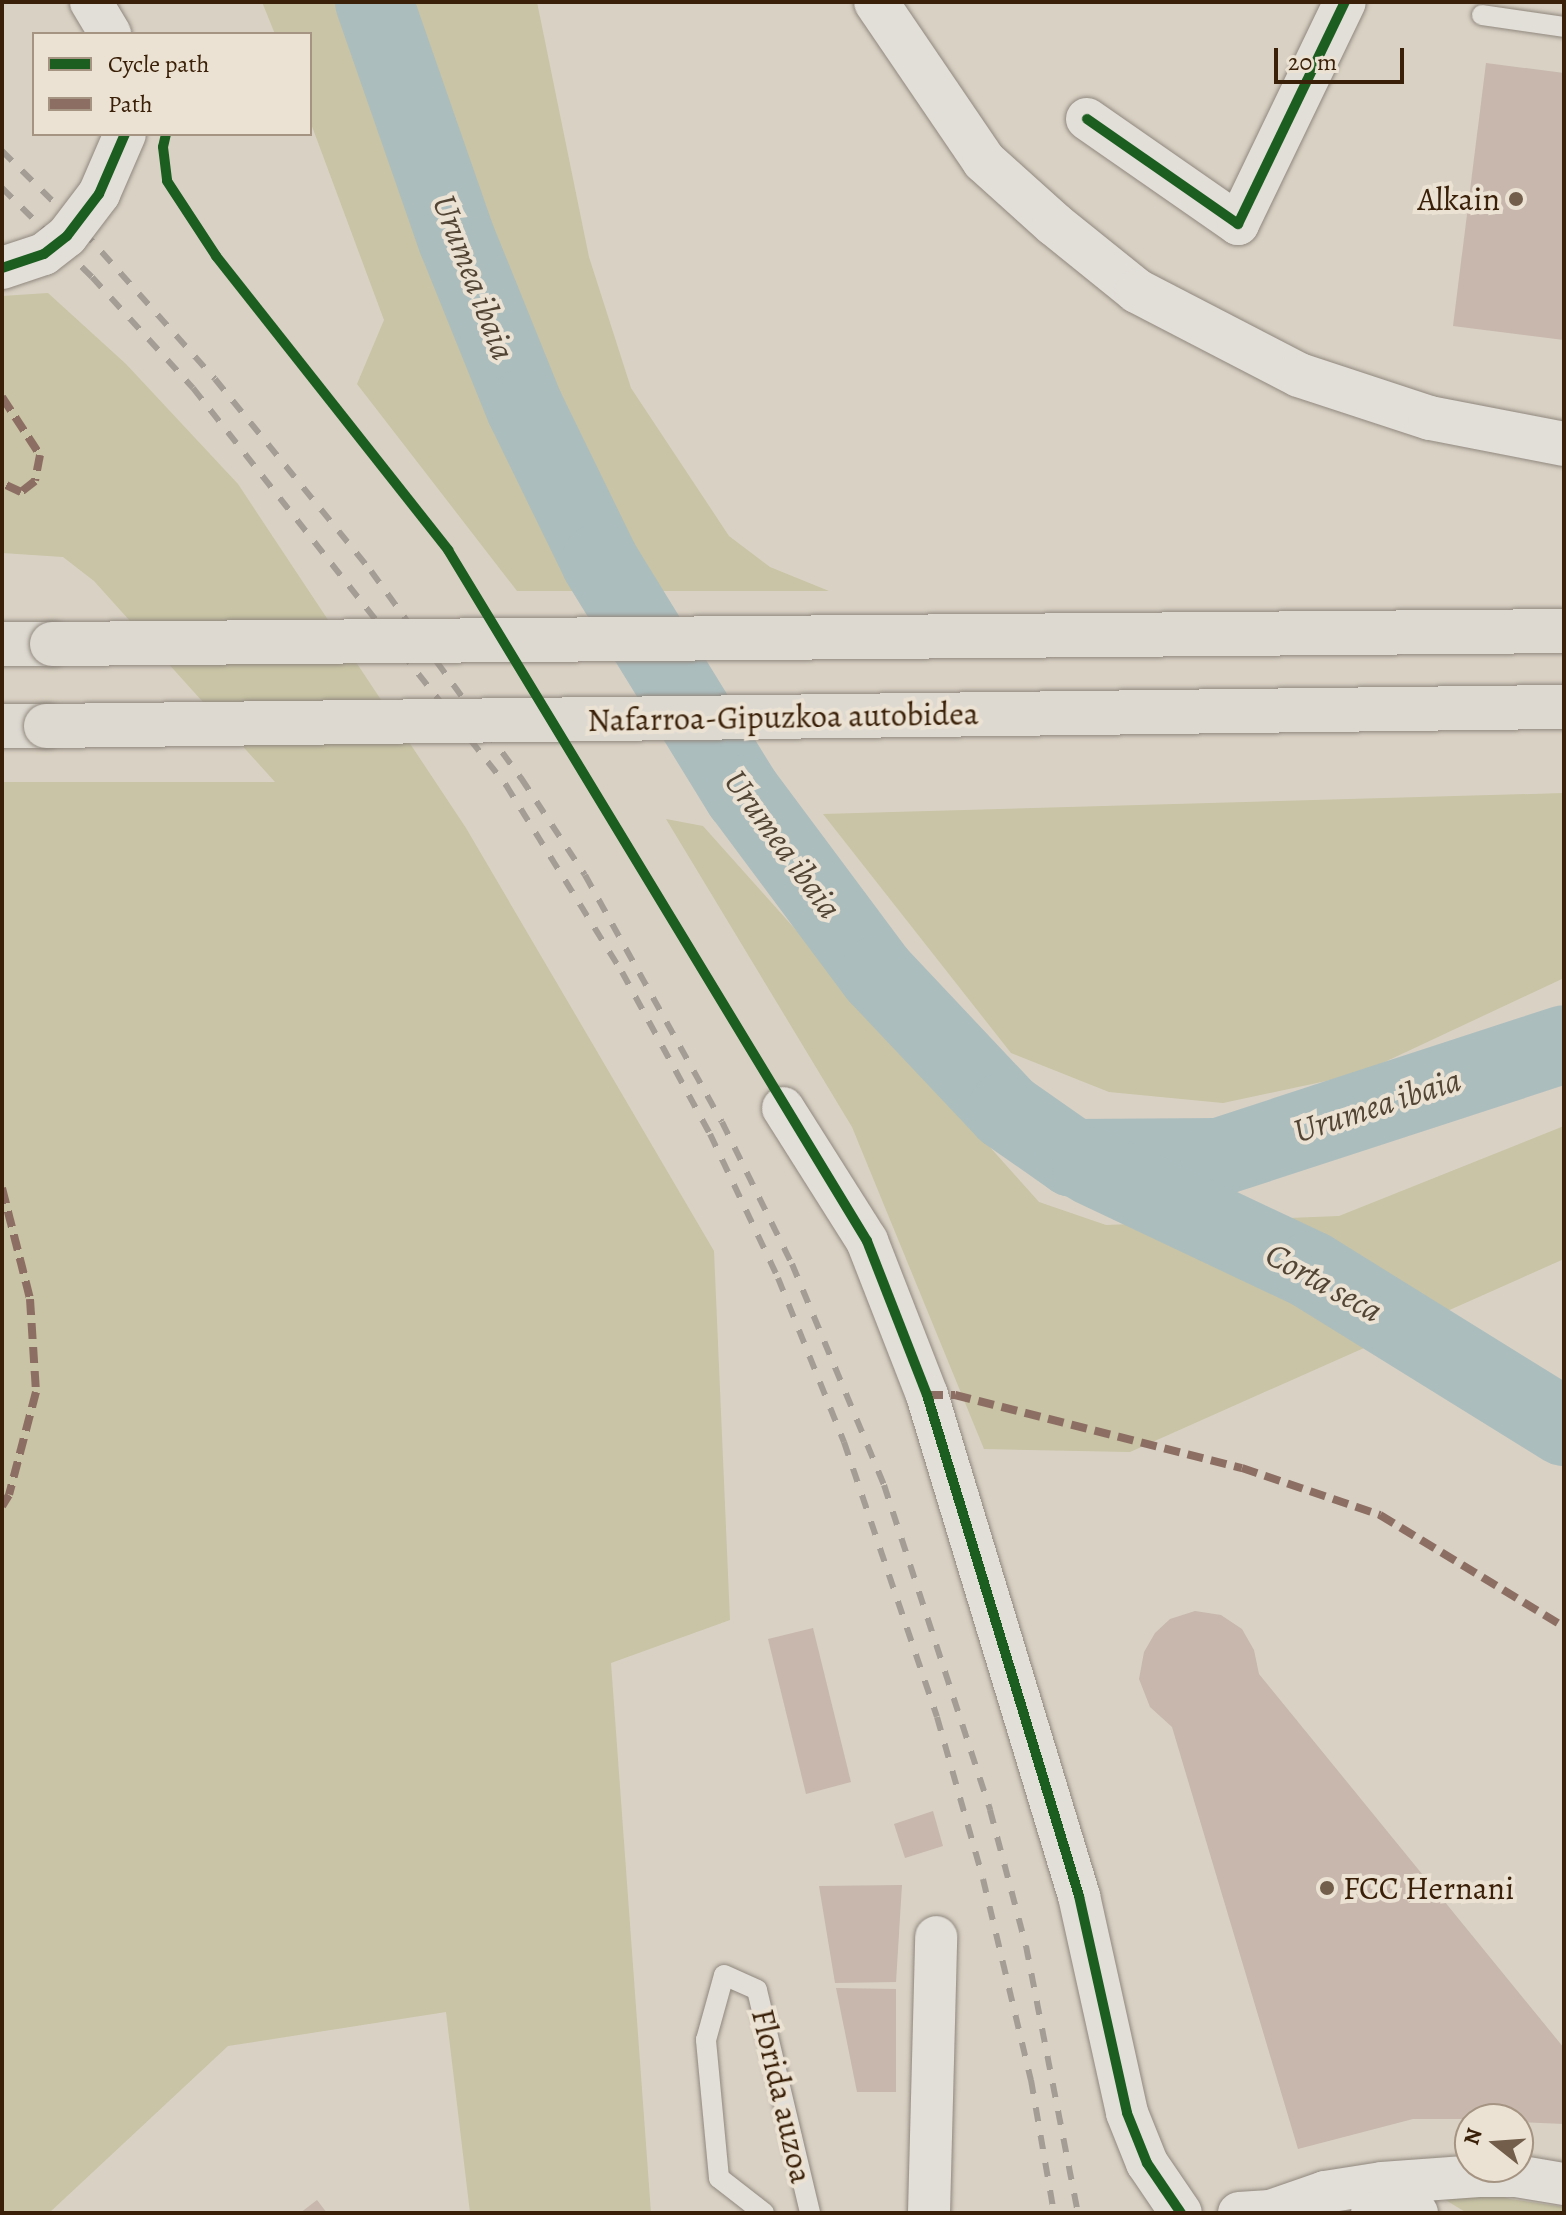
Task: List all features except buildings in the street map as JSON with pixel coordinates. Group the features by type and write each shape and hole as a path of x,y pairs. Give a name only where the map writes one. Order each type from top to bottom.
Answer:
{"highway":[{"path":"2,644 1564,631"},
{"name":"Nafarroa-Gipuzkoa autobidea","path":"2,726 1564,707"}],"main road":[{"path":"876,2 984,161 1137,291 1299,375 1430,418 1564,444"}],"street":[{"path":"91,2 109,32"},
{"path":"1087,119 1238,224 1345,2"},
{"path":"2,268 44,254 67,236 99,194 124,136"},
{"path":"783,1108 867,1241 927,1395 1079,1896 1127,2113 1147,2163 1176,2208 1211,2213"},
{"path":"929,2213 936,1937"},
{"path":"1239,2213 1295,2207 1325,2192 1382,2183 1516,2176 1564,2184"},
{"path":"1372,2213 1417,2213"}],"lane":[{"path":"1482,15 1564,27"},
{"name":"Florida auzoa","path":"764,2213 719,2178 706,2040 724,1975 757,1990 810,2213"}],"shaded area":[{"path":"262,2 537,2 589,257 631,388 729,536 770,567 829,591 517,591 357,384 384,320 312,126 312,32 274,32"},
{"path":"48,293 126,364 238,484 466,828 714,1251 730,1620 611,1663 651,2213 470,2213 446,2012 228,2046 49,2213 2,2213 2,782 275,782 94,581 63,557 2,553 2,296"},
{"path":"1564,793 1564,978 1359,1074 1223,1103 1109,1092 1011,1053 823,814"},
{"path":"666,819 703,826 1039,1202 1106,1225 1339,1216 1564,1126 1564,1259 1130,1452 984,1449 852,1127"},
{"path":"1478,2188 1510,2199 1564,2207 1564,2213 1467,2213 1434,2193"}],"waterway":[{"name":"Urumea ibaia","path":"374,2 457,240 525,408 600,562 743,794 878,975 1006,1111 1073,1158 1219,1157 1564,1044"},
{"name":"Corta seca","path":"1091,1166 1311,1270 1564,1427"}],"railway":[{"path":"2,151 83,231 215,379 371,571 521,778 585,875 722,1122 792,1264 884,1485 990,1810 1026,1946 1078,2213"},
{"path":"2,188 92,277 193,388 506,785 622,972 710,1134 778,1278 844,1442 937,1717 983,1879 1031,2080 1054,2213"}],"marked path":[{"path":"2,397 40,455 35,481 21,492 2,483"},
{"path":"2,1188 30,1299 36,1392 9,1495 2,1506"},
{"path":"927,1395 955,1395 1242,1468 1380,1515 1564,1627"}],"cycle path":[{"path":"1087,119 1238,224 1345,2"},
{"path":"2,268 44,254 67,236 99,194 124,136"},
{"path":"166,136 163,147 167,181 216,256 448,550 867,1241 927,1395 1079,1896 1127,2113 1147,2163 1181,2213"}],"place":[{"name":"Alkain","path":"1516,199"},
{"name":"FCC Hernani","path":"1327,1888"}]}
